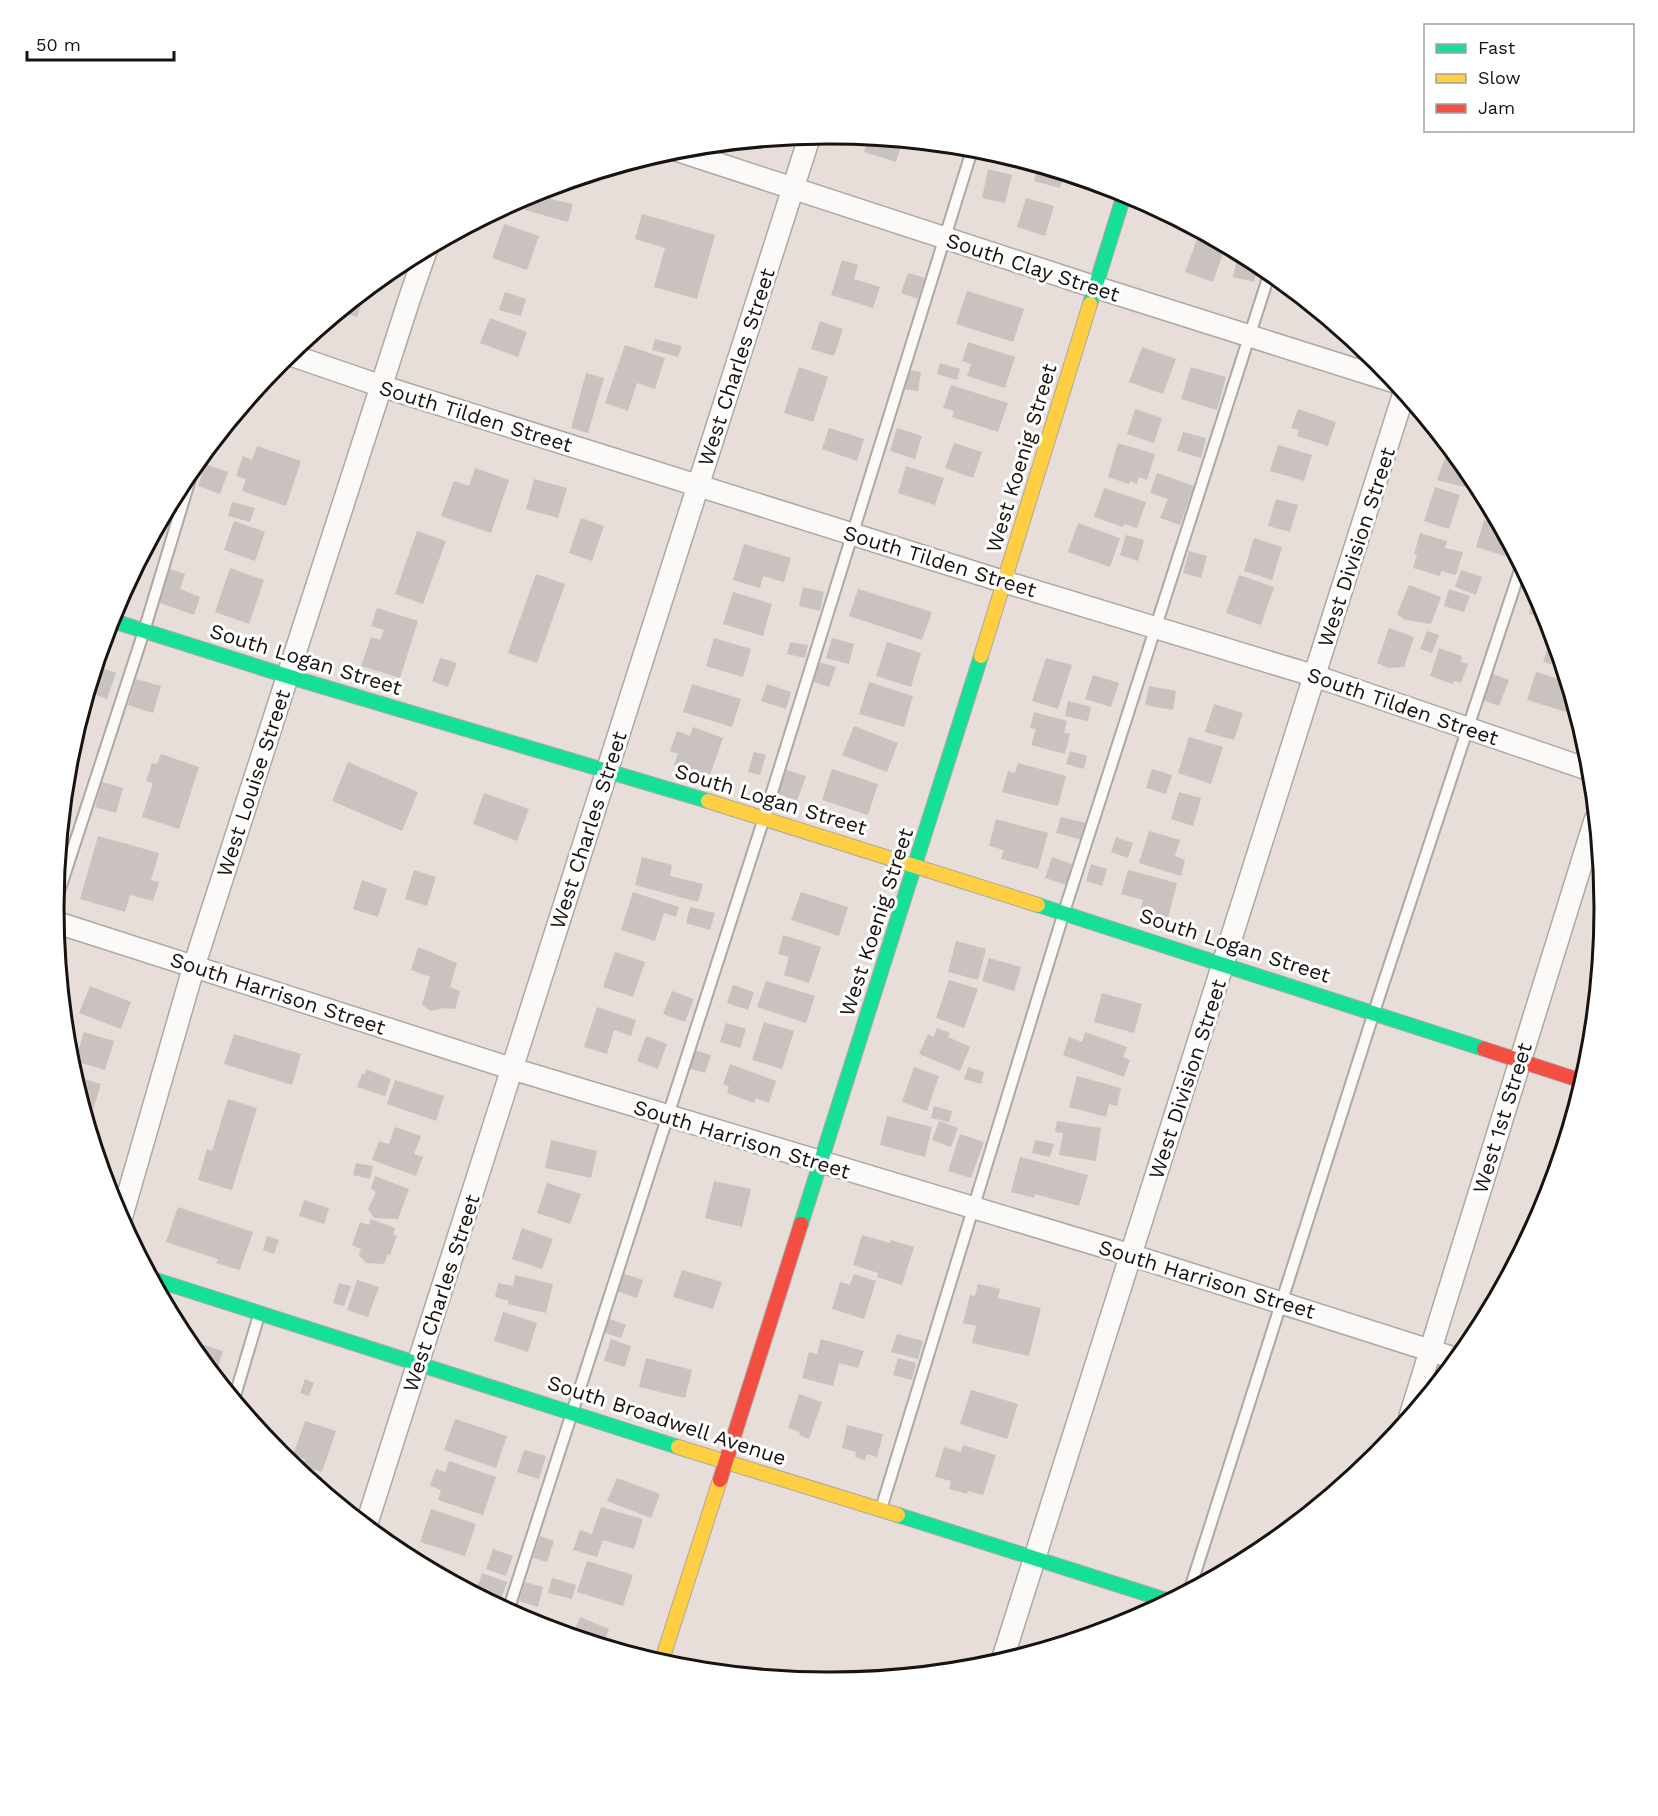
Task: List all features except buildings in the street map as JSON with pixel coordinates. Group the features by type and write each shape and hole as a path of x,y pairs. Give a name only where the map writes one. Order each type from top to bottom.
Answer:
{"street":[{"name":"West Charles Street","path":"369,1518 807,144"},
{"name":"South Clay Street","path":"692,156 1379,377"},
{"name":"West Koenig Street","path":"664,1654 916,866 1122,202"},
{"name":"West Louise Street","path":"124,1204 194,966 423,261"},
{"name":"South Tilden Street","path":"298,358 381,386 1005,582 1315,676 1580,767"},
{"name":"West Division Street","path":"1005,1651 1401,401"},
{"name":"South Logan Street","path":"120,623 287,676 764,818 1224,963 1574,1078"},
{"name":"West 1st Street","path":"1415,1398 1590,836"},
{"name":"South Harrison Street","path":"65,925 513,1069 1131,1255 1448,1356"},
{"name":"South Broadwell Avenue","path":"163,1282 1159,1598"}],"lane":[{"path":"511,1603 764,818 970,157"},
{"path":"881,1509 1064,912 1267,281"},
{"path":"65,872 144,631 185,497"},
{"path":"1193,1580 1374,1012 1518,576"},
{"path":"236,1391 260,1312"}],"traffic: fast":[{"path":"1090,304 1122,202"},
{"path":"120,623 287,676 708,801"},
{"path":"801,1224 981,656"},
{"path":"1038,905 1484,1049"},
{"path":"163,1282 678,1447"},
{"path":"898,1515 1159,1598"}],"traffic: slow":[{"path":"981,656 1090,304"},
{"path":"708,801 1038,905"},
{"path":"678,1447 898,1515"},
{"path":"664,1654 720,1480"}],"traffic: jam":[{"path":"1484,1049 1574,1078"},
{"path":"720,1480 801,1224"}]}
